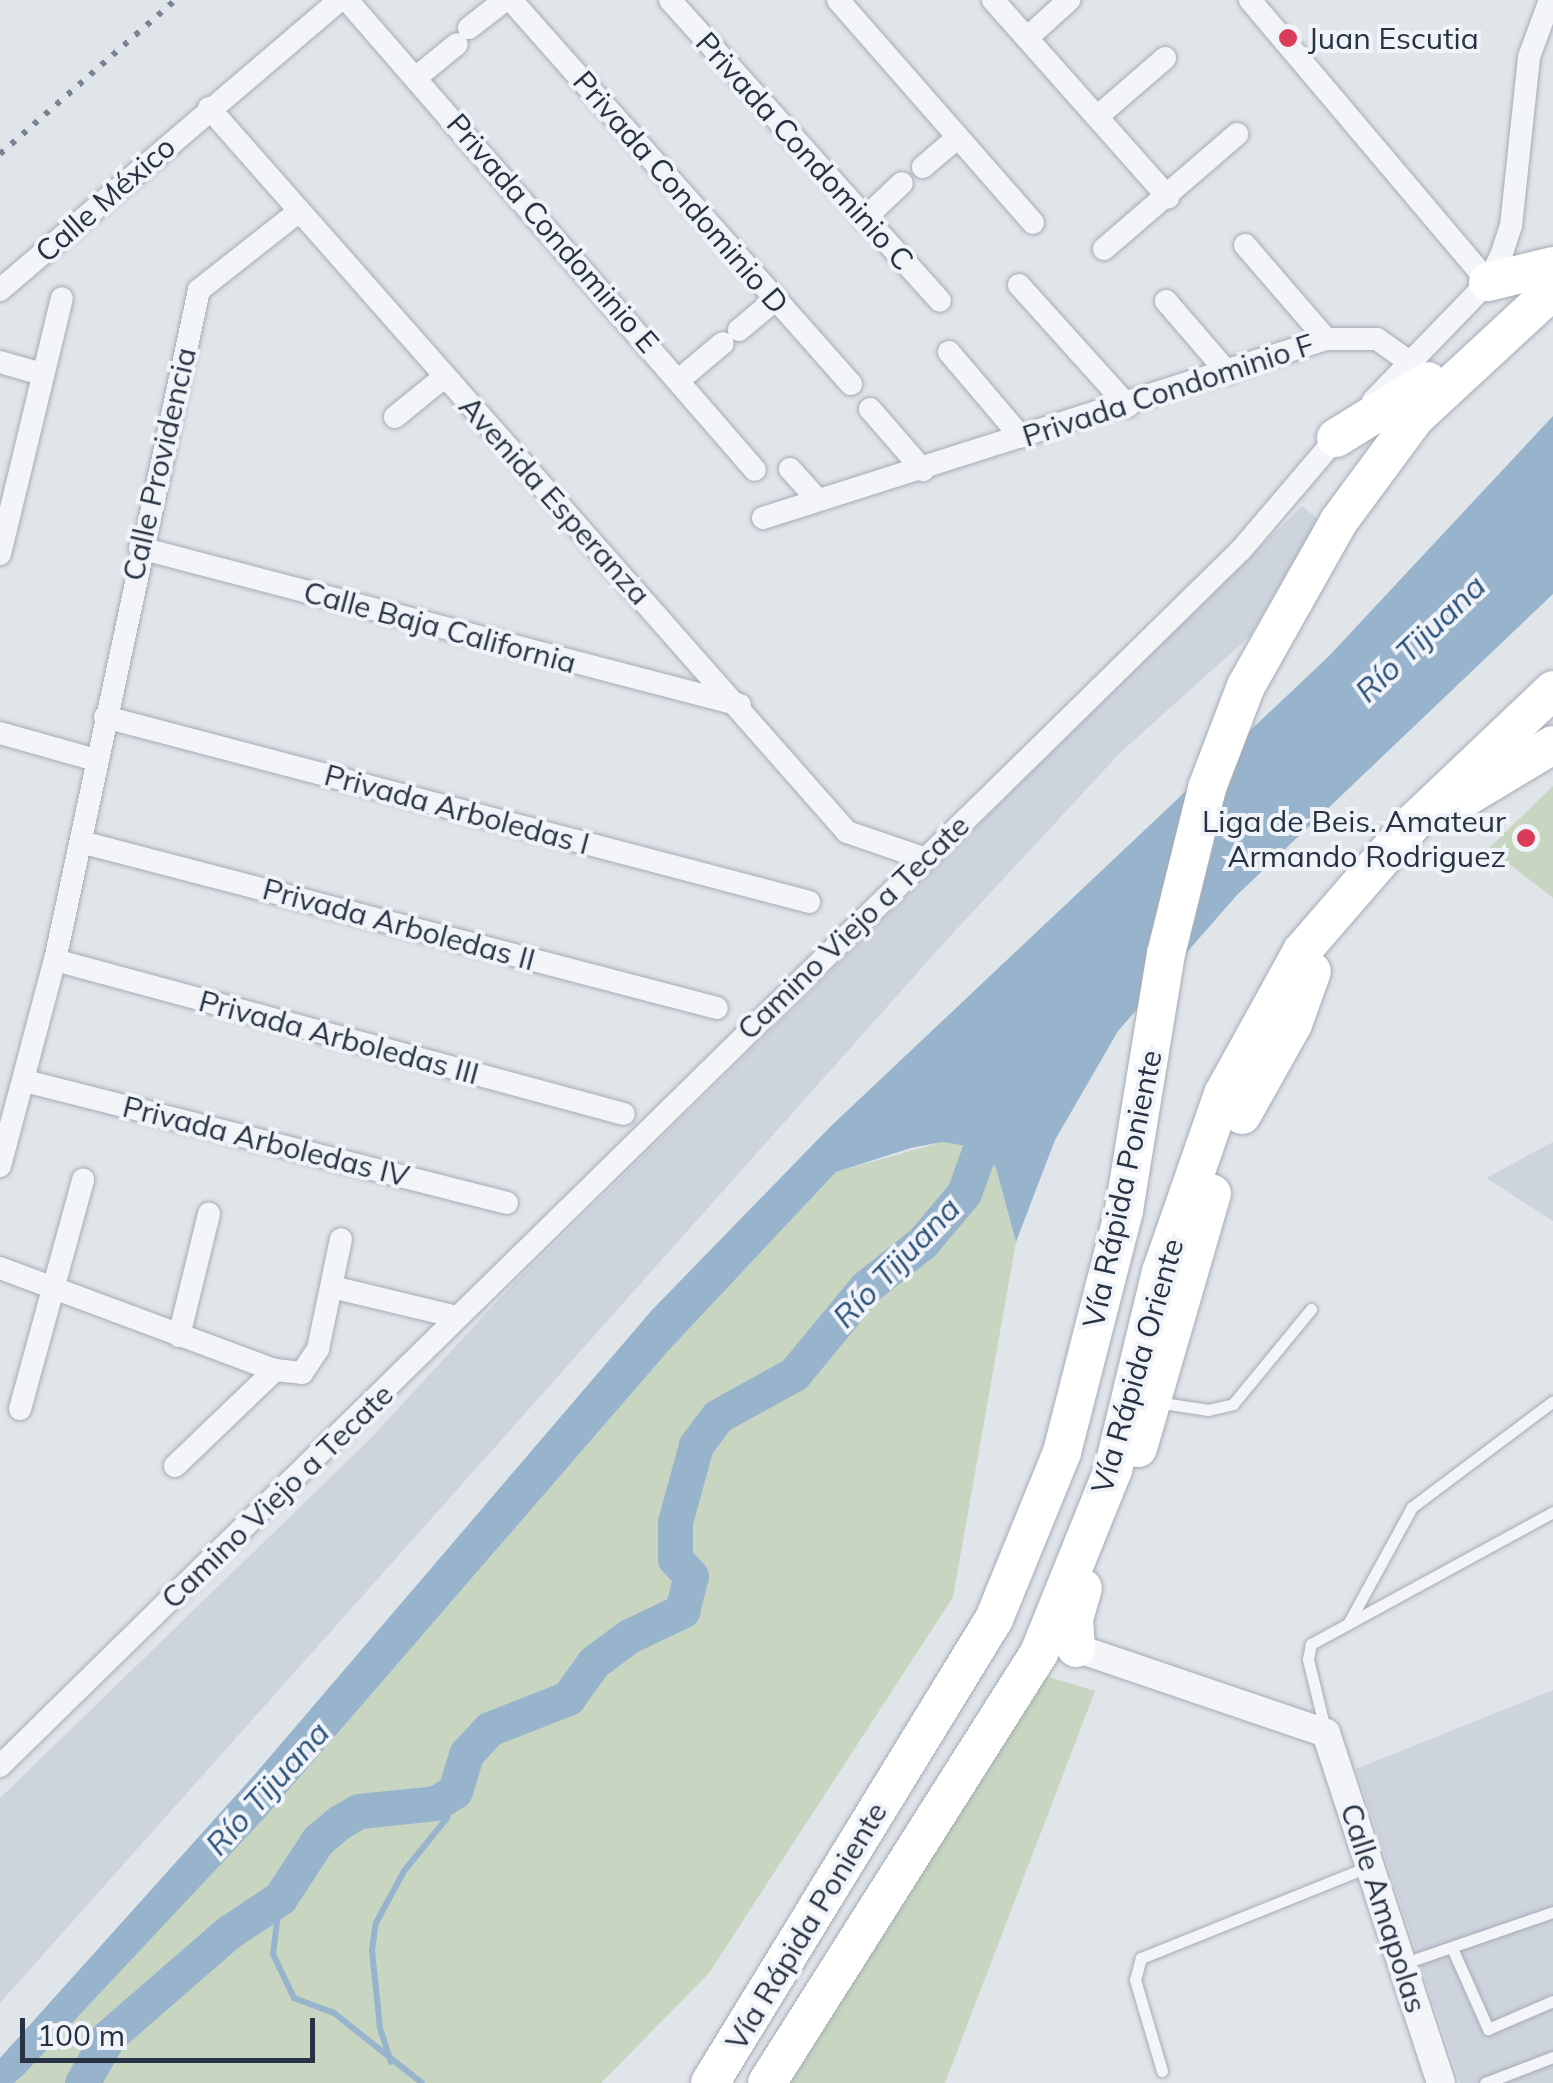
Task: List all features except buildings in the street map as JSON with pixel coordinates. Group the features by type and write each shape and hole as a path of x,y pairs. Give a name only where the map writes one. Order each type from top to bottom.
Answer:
{"highway":[{"path":"1488,282 1553,266"},
{"path":"1336,438 1397,405 1540,300"},
{"name":"Vía Rápida Poniente","path":"710,2083 994,1619 1062,1452 1124,1210 1166,954 1207,788 1246,686 1339,521 1414,418 1540,300"},
{"name":"Vía Rápida Oriente","path":"768,2083 1039,1653 1112,1470 1160,1272 1223,1094 1302,951 1413,823 1553,690"},
{"path":"1413,823 1479,794 1553,745"},
{"path":"1076,1648 1077,1603 1156,1402 1215,1182 1247,1102 1293,1024 1332,915"}],"street":[{"name":"Privada Condominio E","path":"344,0 418,76 755,470"},
{"name":"Calle México","path":"0,290 209,108 344,0"},
{"path":"418,76 508,0"},
{"name":"Privada Condominio D","path":"508,0 851,384"},
{"name":"Privada Condominio C","path":"670,0 940,300"},
{"path":"838,0 1033,222"},
{"path":"993,0 1168,197"},
{"path":"1027,38 1069,0"},
{"name":"Camino Viejo a Tecate","path":"0,1766 1241,550 1336,438 1488,282 1511,226 1529,58 1550,0"},
{"path":"1258,3 1488,282"},
{"path":"1098,117 1165,58"},
{"name":"Avenida Esperanza","path":"209,108 297,213 740,706 846,832 923,858"},
{"path":"1104,249 1237,134"},
{"path":"923,167 958,136"},
{"path":"864,220 902,183"},
{"name":"Calle Providencia","path":"0,1166 25,1081 81,842 140,548 198,290 297,213"},
{"path":"1246,245 1326,339"},
{"path":"1020,285 1128,406"},
{"path":"0,554 6,505 62,298"},
{"path":"679,380 775,300"},
{"path":"1166,301 1228,373"},
{"name":"Privada Condominio F","path":"763,518 1128,406 1326,339 1377,340 1411,363"},
{"path":"949,352 1021,437"},
{"path":"0,362 42,374"},
{"path":"394,418 444,377"},
{"path":"870,409 923,470"},
{"path":"790,469 818,500"},
{"name":"Calle Baja California","path":"140,548 740,706"},
{"name":"Privada Arboledas I","path":"105,718 808,902"},
{"path":"0,733 96,760"},
{"name":"Privada Arboledas II","path":"81,842 717,1008"},
{"name":"Privada Arboledas III","path":"54,960 624,1114"},
{"name":"Privada Arboledas IV","path":"25,1081 507,1203"},
{"path":"20,1409 83,1180"},
{"path":"179,1336 210,1214"},
{"path":"0,1268 275,1370 302,1372 318,1348 341,1240"},
{"path":"332,1288 456,1317"},
{"path":"175,1466 275,1370"},
{"path":"1076,1648 1326,1733"},
{"name":"Calle Amapolas","path":"1326,1733 1441,2083"}],"lane":[{"path":"1156,1402 1208,1410 1233,1404 1311,1308"},
{"path":"1350,1622 1412,1507 1553,1401"},
{"path":"1326,1733 1308,1659 1311,1644 1553,1512"},
{"path":"1162,2071 1135,1980 1141,1958 1370,1866"},
{"path":"1402,1964 1553,1912"},
{"path":"1452,1948 1488,2029 1553,2002"},
{"path":"1486,2083 1553,2058"}],"shaded area":[{"path":"1302,506 1318,519 1250,636 1120,753 943,944 0,2003 0,1798 370,1439 510,1287"},
{"path":"1553,1142 1553,1221 1486,1178"},
{"path":"1553,1690 1553,2083 1460,2083 1356,1769"}],"green space":[{"name":"Liga de Beis. Amateur Armando Rodriguez","path":"1553,786 1553,898 1489,848"},
{"path":"942,1142 979,1148 996,1167 1016,1242 953,1597 709,1973 601,2083 14,2083 266,1816 669,1350 836,1172"},
{"path":"1036,1673 1095,1691 945,2083 789,2083"}],"water":[{"path":"1553,416 1553,594 1237,895 1118,1031 1055,1140 1016,1242 996,1168 979,1148 942,1142 836,1172 669,1350 266,1816 24,2074 14,2083 0,2083 0,2058 256,1773 652,1310 830,1127 1329,656"}],"waterway":[{"name":"Río Tijuana","path":"82,2083 108,2037 229,1932 280,1898 318,1840 338,1823 359,1811 436,1803 455,1791 466,1754 489,1729 568,1698 594,1662 629,1636 682,1611 691,1576 675,1559 675,1522 696,1445 718,1416 794,1374 866,1287 922,1243 964,1193 996,1104"},
{"path":"391,2062 380,2028 372,1950 376,1923 404,1871 447,1818 455,1791"},
{"path":"280,1898 273,1954 294,1998 334,2013 422,2083"}],"railway":[{"path":"0,154 175,0"}],"place":[{"name":"Juan Escutia","path":"1288,38"},
{"name":"Liga de Beis. Amateur Armando Rodriguez","path":"1526,838"}]}
